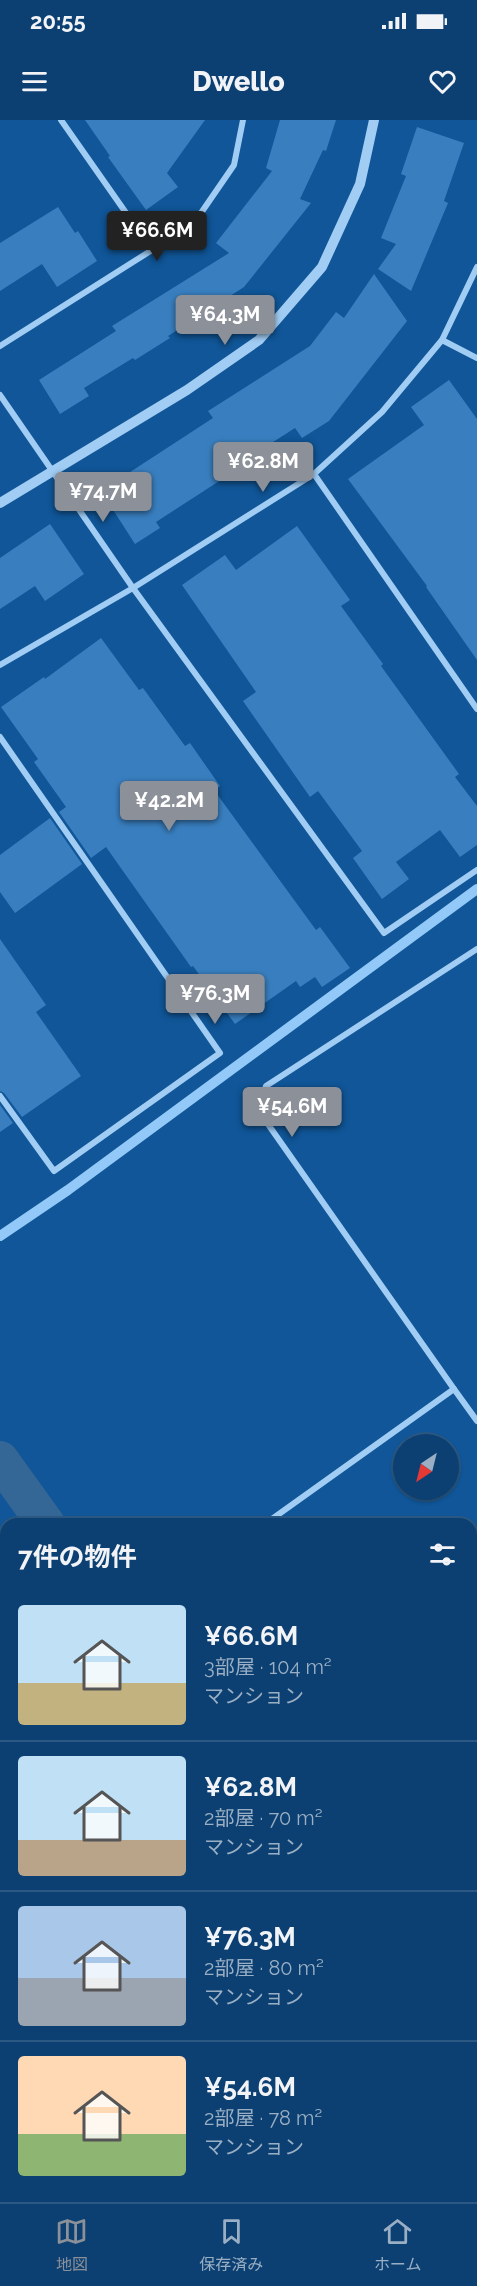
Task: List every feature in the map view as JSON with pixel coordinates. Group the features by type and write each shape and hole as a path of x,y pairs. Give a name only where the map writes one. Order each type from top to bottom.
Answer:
{"street":[{"path":"61,120 152,250"},
{"path":"0,346 152,250 201,213 234,165 243,120"},
{"path":"0,503 187,390 259,340 322,267 360,184 374,120"},
{"path":"0,665 133,588 314,474 382,412 442,340 477,267"},
{"path":"442,340 477,358"},
{"path":"0,395 133,588 384,933 477,870"},
{"path":"314,474 477,709"},
{"path":"0,737 220,1053 54,1171 0,1096"},
{"path":"477,949 266,1086 258,1110 477,1420"},
{"path":"273,1518 454,1389"}],"building":[{"path":"85,120 205,120 167,173 178,187 146,210"},
{"path":"280,120 336,120 326,151 323,150 300,199 311,203 244,287 168,336 170,338 84,388 89,396 60,414 39,380 116,331 112,326 229,253 216,243 272,171 266,168"},
{"path":"417,127 464,143 444,201 448,203 411,291 378,269 396,244 381,238 406,176 401,174"},
{"path":"58,207 75,233 78,231 97,261 57,287 42,264 0,291 0,243"},
{"path":"374,274 407,321 329,421 302,438 295,428 225,473 227,476 156,522 160,528 135,544 101,491 213,418 208,411 310,346 336,312 344,318"},
{"path":"449,380 477,419 477,660 427,586 348,479 424,425 411,407"},
{"path":"50,524 84,574 45,601 35,586 0,609 0,558"},
{"path":"297,526 350,600 341,606 459,774 455,777 477,806 477,845 460,857 440,830 396,862 409,879 382,899 353,858 362,851 318,791 310,797 243,701 256,692 182,585 225,555 236,570"},
{"path":"101,638 139,690 143,688 185,746 190,743 220,786 214,790 316,930 320,927 350,968 322,987 315,977 300,987 296,981 235,1024 193,966 191,967 106,847 91,858 59,812 66,807 34,762 38,759 1,707 44,677 45,679"},
{"path":"50,818 82,864 15,913 0,892 0,855"},
{"path":"0,939 46,1005 36,1012 81,1076 22,1117 0,1091"},
{"path":"0,1105 13,1123 0,1132"}],"waterway":[{"path":"0,1236 68,1190 477,889"},
{"path":"0,1460 42,1518"}]}
